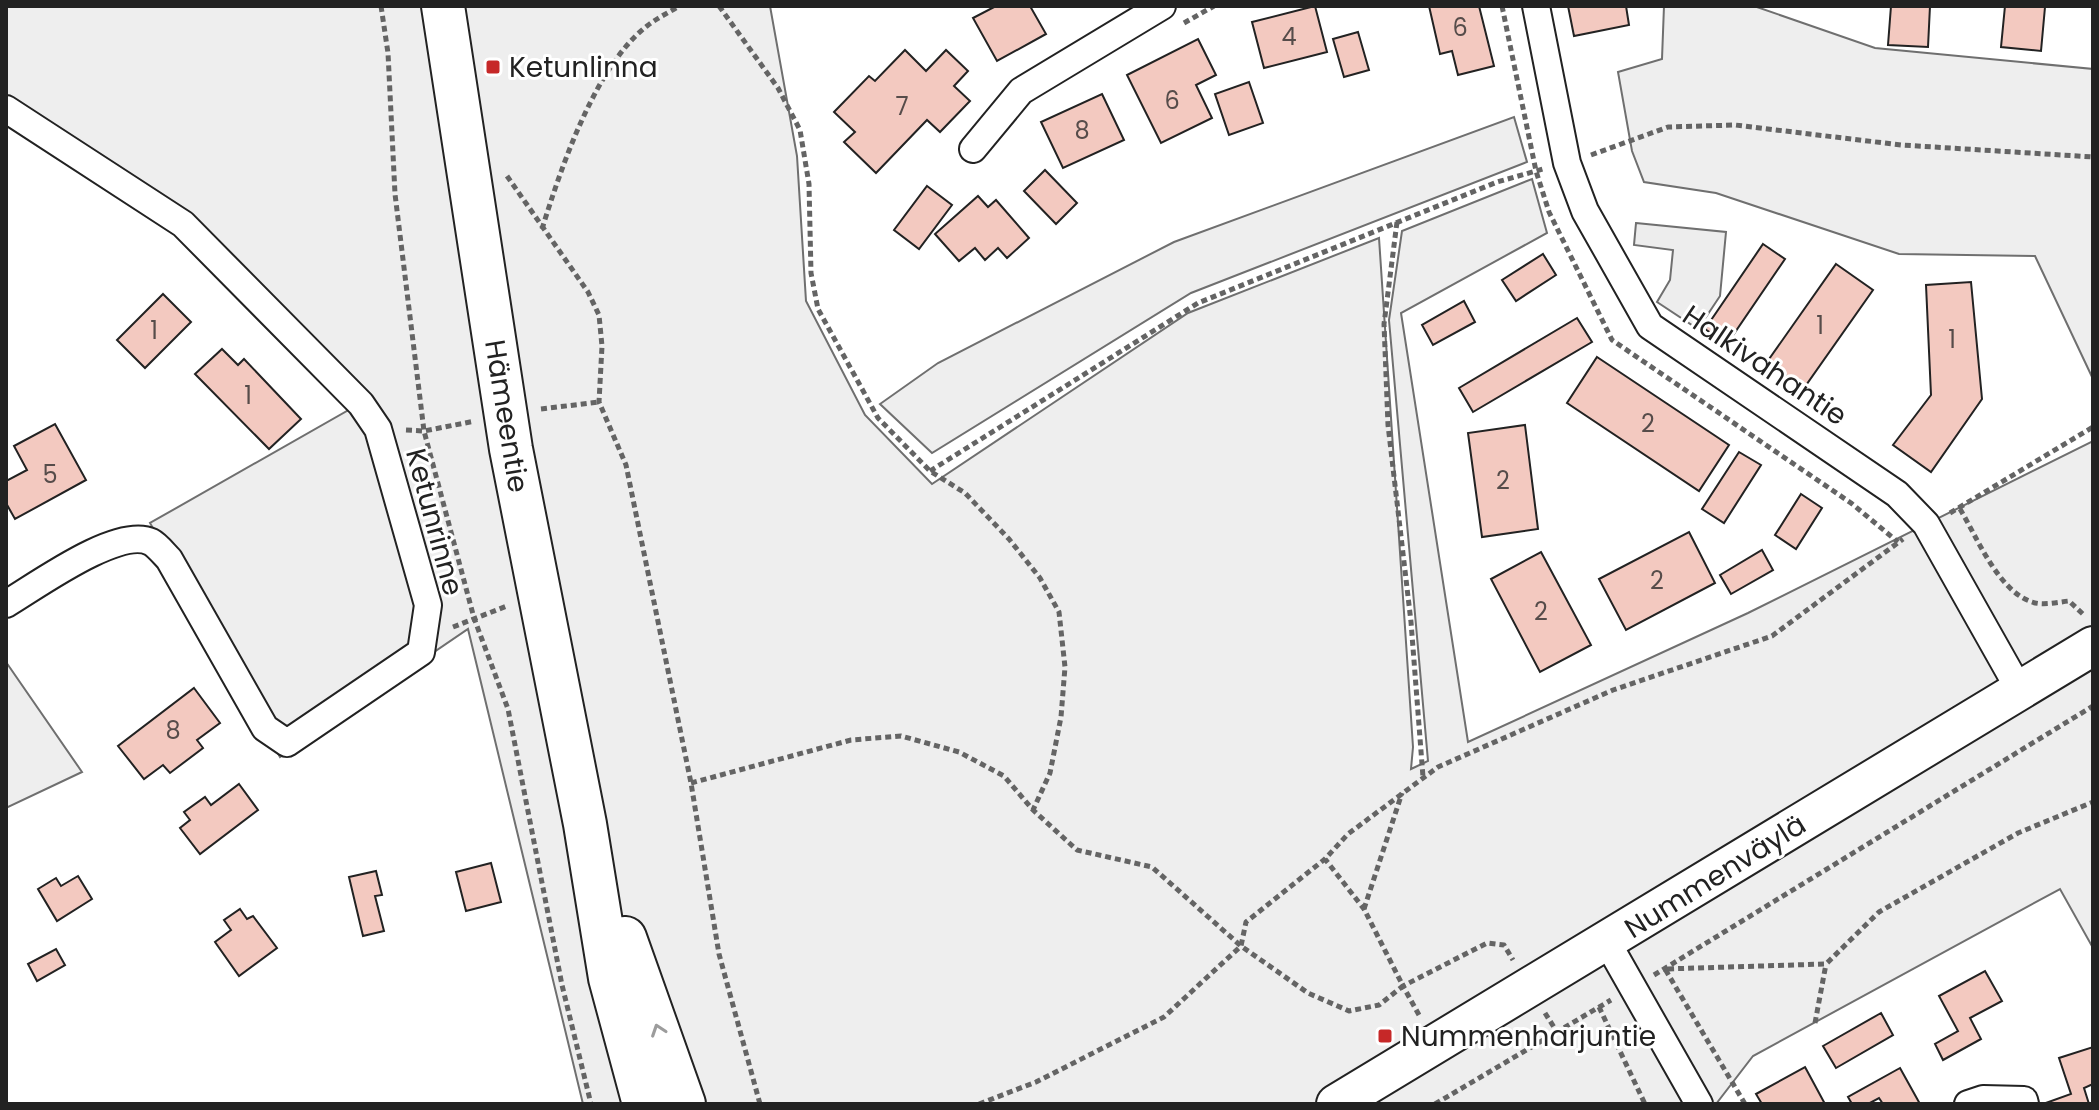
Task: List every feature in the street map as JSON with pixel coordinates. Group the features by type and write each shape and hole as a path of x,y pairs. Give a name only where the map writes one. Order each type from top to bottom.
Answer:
{"main road":[{"name":"Hämeentie","path":"443,6 511,449 585,824 610,978 644,1104"},
{"name":"Hämeentie","path":"585,824 684,1104"}],"street":[{"path":"973,149 1021,91 1162,6"},
{"name":"Halkivahantie","path":"1536,6 1567,163 1585,211 1650,326 1897,494 1926,524 2019,689"},
{"name":"Ketunrinne","path":"6,109 183,224 341,383 378,429 428,605 423,640"},
{"path":"6,604 90,553 130,539 150,542 169,559 265,728 287,743 421,652 423,640"},
{"name":"Nummenväylä","path":"1336,1104 2019,689 2090,634"},
{"path":"1607,942 1699,1104"},
{"path":"1968,1104 1983,1099 2024,1100 2025,1104"}],"path":[{"path":"381,6 388,53 395,194 424,431 474,618 508,709 562,985 591,1104"},
{"path":"542,230 567,151 613,66 645,27 679,6"},
{"path":"719,6 778,88 800,130 809,184 811,273 818,309 878,418 930,471 965,493 1009,539 1040,578 1059,612 1065,667 1061,717 1050,773 1033,810"},
{"path":"930,471 1198,303 1497,182 1567,163 1668,127 1735,125 1901,145 2093,157"},
{"path":"506,175 588,292 599,315 602,346 599,402 626,465 691,783 719,954 760,1104"},
{"path":"1397,222 1384,324 1388,425 1411,622 1423,778"},
{"path":"536,409 599,402"},
{"path":"378,429 424,431 480,421"},
{"path":"2090,634 2069,601 2036,604 2020,597 2001,575 1960,509 2093,427"},
{"path":"979,1104 1036,1082 1164,1017 1241,946 1246,922 1325,859 1348,834 1438,767 1613,690 1772,636 1898,542"},
{"path":"423,640 508,606"},
{"path":"1435,1104 1665,969 2093,706"},
{"path":"691,783 851,740 901,736 959,752 1004,776 1033,810 1077,850 1152,867 1241,946 1308,993 1349,1011 1379,1005 1403,986 1487,943 1504,945"},
{"path":"1364,909 1402,792"},
{"path":"1815,1023 1826,964 1879,912 2018,833 2093,802"},
{"path":"1325,859 1364,909 1420,1017 1409,1023"},
{"path":"1665,969 1826,964"},
{"path":"1665,969 1745,1104"},
{"path":"1599,1007 1645,1104"}],"shaded area":[{"path":"6,6 770,6 797,156 806,301 865,415 932,484 1188,313 1379,238 1413,747 1411,769 1428,761 1389,320 1402,231 1532,179 1547,233 1401,313 1468,742 1748,613 2093,441 2093,948 2060,889 1753,1056 1716,1104 583,1104 468,629 280,757 150,523 352,408 202,248 6,115"},
{"path":"1664,6 1754,6 1875,48 2093,69 2093,379 2035,256 1899,254 1716,193 1644,182 1632,151 1618,72 1662,59"},
{"path":"1514,117 1527,162 1191,293 932,453 880,404 938,363 1174,242"},
{"path":"1636,223 1726,232 1720,296 1698,329 1657,302 1670,280 1673,250 1634,245"},
{"path":"6,662 82,772 6,808"}],"building":[{"path":"996,6 1030,6 1046,34 997,61 973,18"},
{"path":"1315,6 1327,52 1264,68 1252,22"},
{"path":"1429,6 1479,6 1494,66 1458,75 1452,51 1440,54"},
{"path":"1568,6 1626,6 1629,25 1574,36"},
{"path":"1891,6 1930,6 1928,47 1888,45"},
{"path":"2005,6 2045,7 2041,51 2001,47"},
{"path":"1358,32 1369,70 1344,77 1333,39"},
{"path":"1198,39 1216,75 1196,85 1212,118 1161,143 1127,75"},
{"path":"905,50 926,71 946,50 968,71 954,86 970,101 940,132 927,120 876,173 844,142 855,132 834,112 869,76 875,81"},
{"path":"1249,82 1263,123 1229,135 1215,94"},
{"path":"1102,94 1124,140 1063,168 1041,122"},
{"path":"1045,170 1077,203 1056,224 1024,191"},
{"path":"927,186 952,205 919,249 894,230"},
{"path":"978,196 988,207 996,200 1029,238 1007,258 998,248 985,260 975,248 959,261 935,234"},
{"path":"1763,244 1785,259 1727,344 1705,329"},
{"path":"1543,254 1556,275 1516,301 1502,280"},
{"path":"1836,264 1873,290 1804,388 1767,362"},
{"path":"1971,282 1982,399 1931,472 1893,445 1931,395 1926,285"},
{"path":"163,294 191,322 145,368 117,340"},
{"path":"1464,301 1475,322 1433,345 1422,325"},
{"path":"1577,318 1592,342 1473,412 1459,388"},
{"path":"222,349 238,365 244,359 301,419 269,449 195,374"},
{"path":"1597,357 1729,445 1699,491 1567,403"},
{"path":"55,424 86,480 15,519 6,503 6,481 27,470 14,446"},
{"path":"1525,425 1538,529 1482,537 1468,433"},
{"path":"1739,452 1761,465 1724,523 1702,509"},
{"path":"1801,494 1822,508 1796,549 1775,535"},
{"path":"1689,532 1715,583 1626,630 1599,579"},
{"path":"1762,550 1773,570 1731,594 1720,575"},
{"path":"1541,552 1591,645 1540,672 1491,579"},
{"path":"194,688 220,723 197,740 203,748 170,773 163,765 144,779 118,746"},
{"path":"239,784 258,810 200,854 180,828 190,820 184,812 205,797 211,805"},
{"path":"491,863 501,902 466,911 456,872"},
{"path":"376,871 382,895 375,896 384,931 363,936 349,877"},
{"path":"78,876 92,899 57,921 38,889 56,878 61,886"},
{"path":"240,909 247,919 253,916 277,948 239,976 215,942 231,930 224,920"},
{"path":"56,949 65,965 37,981 28,964"},
{"path":"1985,971 2002,1001 1970,1018 1981,1039 1943,1060 1935,1044 1958,1031 1939,996"},
{"path":"1881,1013 1893,1035 1836,1068 1823,1046"},
{"path":"2093,1047 2093,1084 2084,1088 2089,1104 2043,1104 2071,1094 2059,1058"},
{"path":"1805,1067 1825,1104 1762,1104 1756,1094"},
{"path":"1900,1068 1920,1104 1883,1104 1879,1098 1868,1104 1852,1104 1848,1097"}],"place":[{"name":"Ketunlinna","path":"493,67"},
{"name":"Nummenharjuntie","path":"1385,1036"}]}
